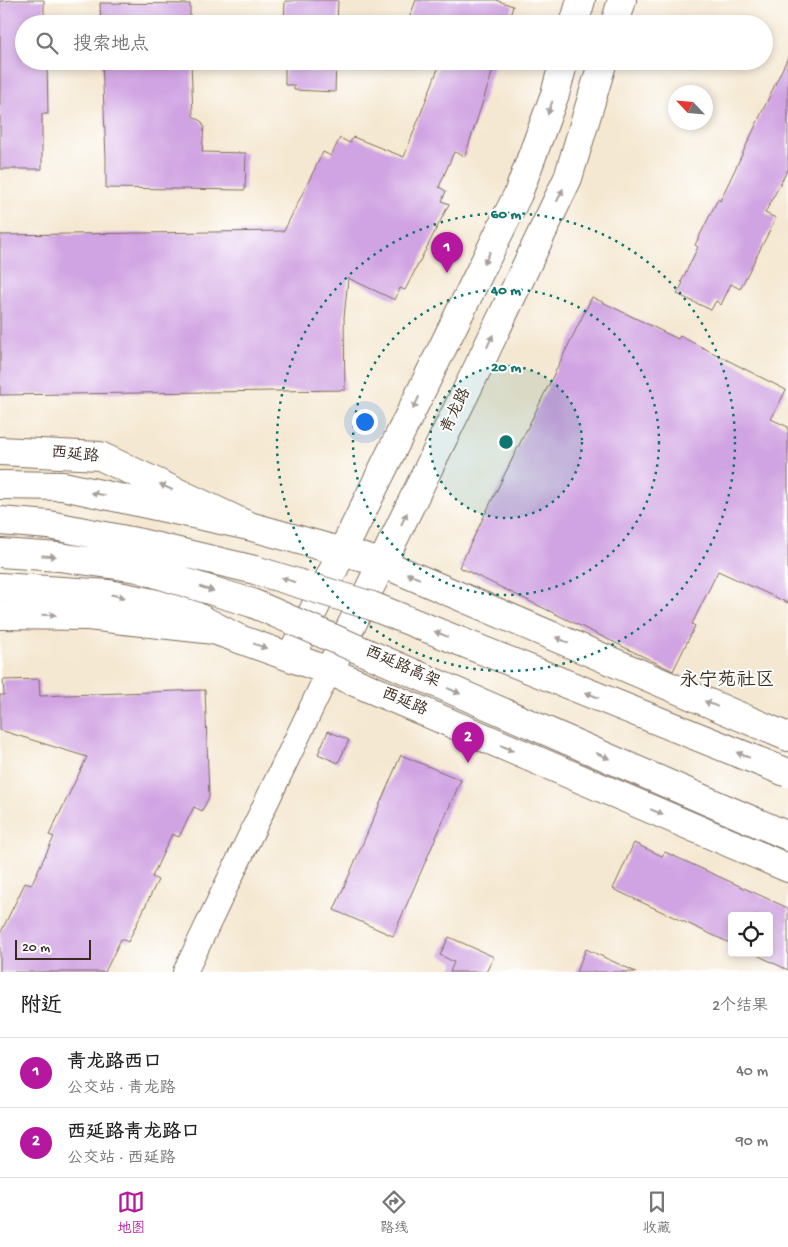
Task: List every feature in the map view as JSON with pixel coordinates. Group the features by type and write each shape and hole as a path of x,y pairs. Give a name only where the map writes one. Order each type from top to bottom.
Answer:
{"main road":[{"path":"577,15 581,0"},
{"path":"618,15 622,0"},
{"path":"291,657 518,194 555,94 562,70"},
{"name":"青龙路","path":"329,671 480,363 568,178 600,70"},
{"name":"西延路","path":"0,451 100,456 249,526 382,562"},
{"path":"0,485 63,486 249,526"},
{"path":"0,521 49,525 142,543 255,570 372,606 788,773"},
{"name":"西延路高架","path":"0,553 59,556 138,568 252,603 788,836"},
{"path":"382,562 788,737"},
{"path":"0,587 108,594 182,609 235,637"},
{"name":"西延路","path":"0,615 88,616 214,630 329,671 788,868"}],"street":[{"path":"185,972 329,671"}],"building":[{"path":"44,0 44,15 15,15 15,70 47,70 48,114 42,114 42,169 0,169 0,1"},
{"path":"338,0 337,15 284,15 285,1"},
{"path":"416,0 496,0 513,6 510,15 410,15"},
{"path":"100,3 190,4 190,15 101,15"},
{"path":"788,57 788,169 765,213 776,218 740,289 731,284 721,305 716,301 711,310 677,294 698,247 695,245 718,199 720,201"},
{"path":"102,70 191,70 193,116 202,122 204,127 202,152 246,153 245,190 106,188"},
{"path":"285,70 336,70 335,92 294,90 294,85 285,85"},
{"path":"438,70 493,70 465,156 454,152 439,187 446,191 442,201 449,204 405,290 400,288 395,300 348,278 344,318 345,390 0,395 0,235 284,231 323,152 331,156 340,138 350,143 353,137 404,157"},
{"path":"592,297 678,339 680,336 786,390 771,419 788,427 788,603 718,571 692,624 695,626 673,671 459,567"},
{"path":"39,679 40,696 205,690 209,797 202,811 194,807 179,837 172,834 152,877 158,880 128,942 121,939 105,972 0,972 0,934 25,883 31,885 54,837 49,835 87,757 0,730 0,695 4,695 3,680"},
{"path":"328,731 349,740 338,763 318,754"},
{"path":"401,755 461,780 393,936 334,910"},
{"path":"634,843 662,856 665,852 788,908 788,970 761,957 773,957 773,912 728,912 728,942 613,889"},
{"path":"449,937 494,957 486,972 450,972 454,962 440,955"},
{"path":"586,949 636,972 576,972"}],"place":[{"name":"青龙路西口","path":"447,273"},
{"name":"西延路青龙路口","path":"468,763"}],"district":[{"name":"永宁苑社区","path":"727,681"}]}
